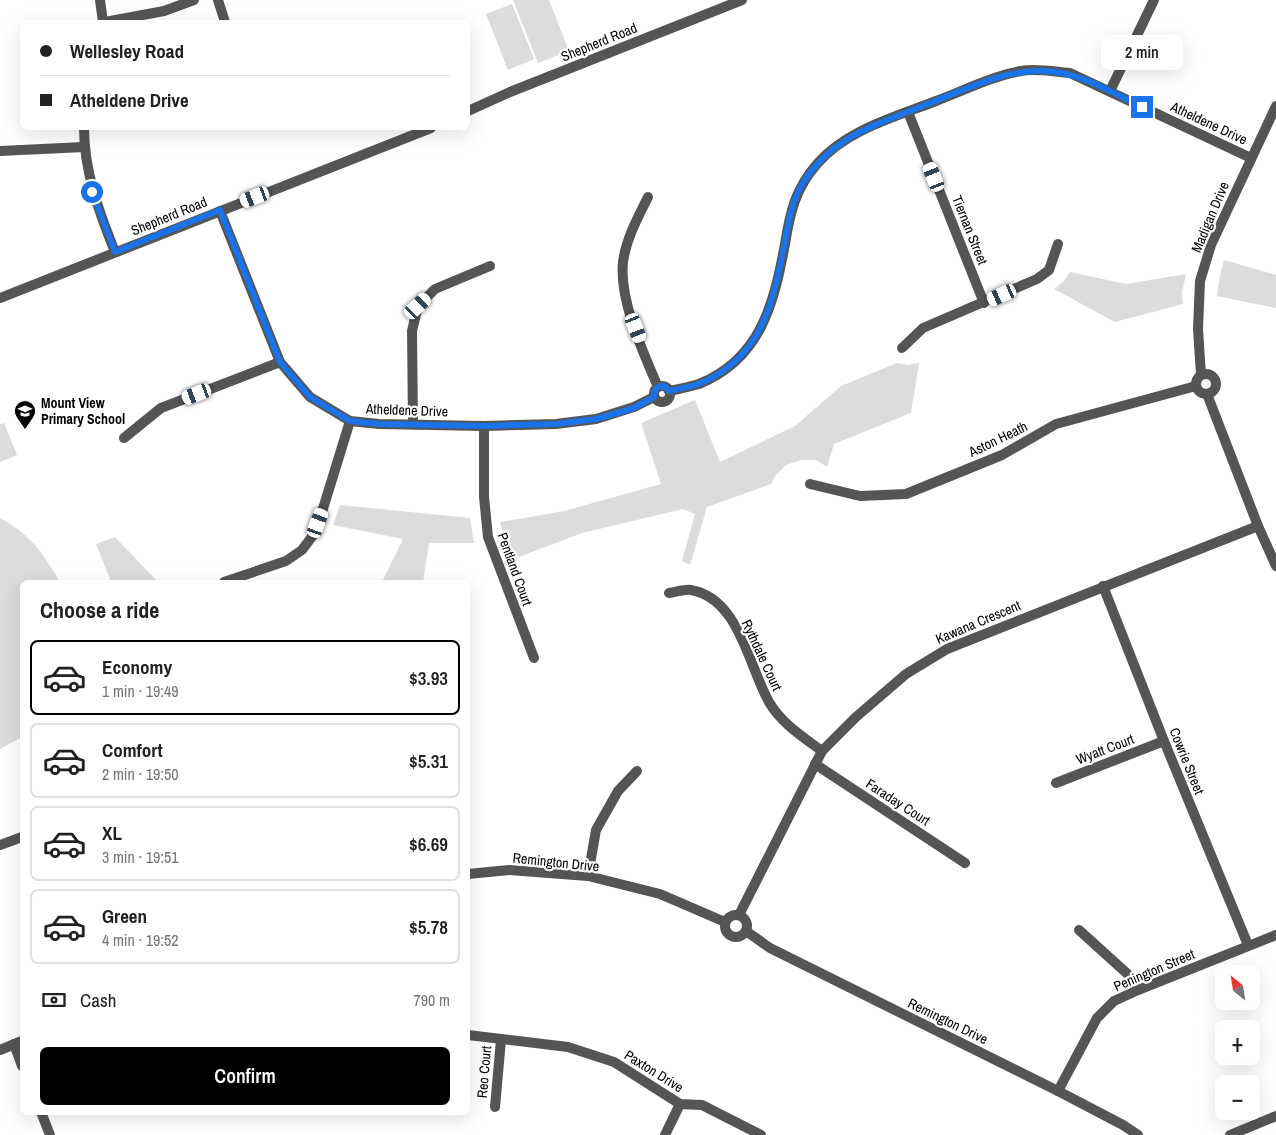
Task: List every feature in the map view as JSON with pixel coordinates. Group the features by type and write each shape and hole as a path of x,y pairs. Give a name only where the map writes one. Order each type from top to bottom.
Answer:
{"street":[{"path":"100,0 104,20"},
{"path":"115,20 164,11 194,0"},
{"path":"218,0 224,20"},
{"name":"Shepherd Road","path":"470,110 510,92 742,0"},
{"path":"1110,91 1154,0"},
{"name":"Atheldene Drive","path":"669,391 698,384 718,374 735,362 760,331 773,300 789,218 795,199 816,164 846,140 908,112 1001,76 1022,71 1045,70 1070,74 1110,91 1251,158"},
{"name":"Madigan Drive","path":"1201,375 1198,329 1200,281 1211,245 1276,106"},
{"name":"Tiernan Street","path":"908,112 984,303"},
{"path":"84,130 84,147 92,192 115,252"},
{"name":"Shepherd Road","path":"0,298 426,130"},
{"path":"0,151 84,147"},
{"path":"648,197 630,236 623,262 624,286 629,312 658,387"},
{"name":"Atheldene Drive","path":"220,210 280,362 310,397 350,421 379,424 484,426 556,424 596,419 634,408 654,397"},
{"path":"902,348 923,328 1037,279 1049,270 1058,244"},
{"path":"412,424 412,331 418,306 435,289 490,266"},
{"path":"124,438 161,408 280,362"},
{"path":"1204,374 1212,376 1216,382 1214,389 1207,394 1200,392 1196,386 1196,380 1204,374"},
{"path":"664,386 669,391 668,399 664,402 654,397 654,392 658,387 664,386"},
{"name":"Aston Heath","path":"810,484 860,496 906,494 1002,455 1056,424 1196,386"},
{"path":"1207,394 1258,526 1274,558"},
{"path":"230,580 286,561 302,550 314,534 350,421"},
{"name":"Pentland Court","path":"484,426 484,497 488,537 534,658"},
{"name":"Kawana Crescent","path":"739,915 822,751 856,717 906,674 947,649 1258,526"},
{"name":"Cowrie Street","path":"1103,586 1248,945"},
{"name":"Rythdale Court","path":"669,593 690,590 705,594 718,604 736,627 770,703 781,718 822,751"},
{"name":"Wyatt Court","path":"1056,783 1164,741"},
{"name":"Faraday Court","path":"815,764 965,863"},
{"path":"588,876 596,830 618,791 636,771"},
{"path":"0,845 20,838"},
{"name":"Remington Drive","path":"470,874 510,870 588,876 660,894 725,922"},
{"path":"739,915 747,923 746,932 740,937 730,936 725,930 725,922 730,916 739,915"},
{"path":"1079,930 1132,978 1138,990"},
{"name":"Remington Drive","path":"746,932 770,948 1058,1091 1124,1125 1138,1135"},
{"name":"Penington Street","path":"1058,1091 1096,1018 1114,1001 1276,935"},
{"name":"Paxton Drive","path":"470,1035 568,1047 614,1062 680,1104 702,1105 761,1135"},
{"name":"Reo Court","path":"495,1107 501,1040"},
{"path":"0,1050 18,1042"},
{"path":"665,1135 680,1104"},
{"path":"42,1115 50,1135"},
{"path":"1230,1135 1276,1116"}],"shaded area":[{"path":"513,0 549,0 569,51 538,63"},
{"path":"512,4 534,59 508,70 486,14"},
{"path":"1224,260 1276,275 1276,308 1217,296"},
{"path":"1070,272 1126,284 1186,274 1182,292 1183,304 1115,322 1054,289 1063,282"},
{"path":"897,363 908,365 919,363 911,413 834,444 827,467 816,460 801,460 786,465 775,476 771,484 707,507 690,565 682,561 695,514 683,509 582,533 511,560 500,522 564,511 661,484 641,423 695,400 720,462 795,426 841,386"},
{"path":"4,423 17,455 0,462 0,424"},
{"path":"340,505 470,518 474,543 429,543 423,580 383,580 403,539 333,525"},
{"path":"0,518 11,524 28,538 48,562 59,580 20,580 20,738 0,749"},
{"path":"115,537 156,580 110,580 96,544"}],"place":[{"name":"Mount View Primary School","path":"25,430"}],"route":[{"path":"92,192 115,252 220,210 280,362 310,397 350,421 379,424 484,426 556,424 596,419 634,408 654,397 654,392 658,387 664,386 669,391 698,384 718,374 735,362 760,331 768,316 778,281 789,218 795,199 804,182 816,164 846,140 860,132 1001,76 1022,71 1045,70 1070,74 1142,107"}]}
